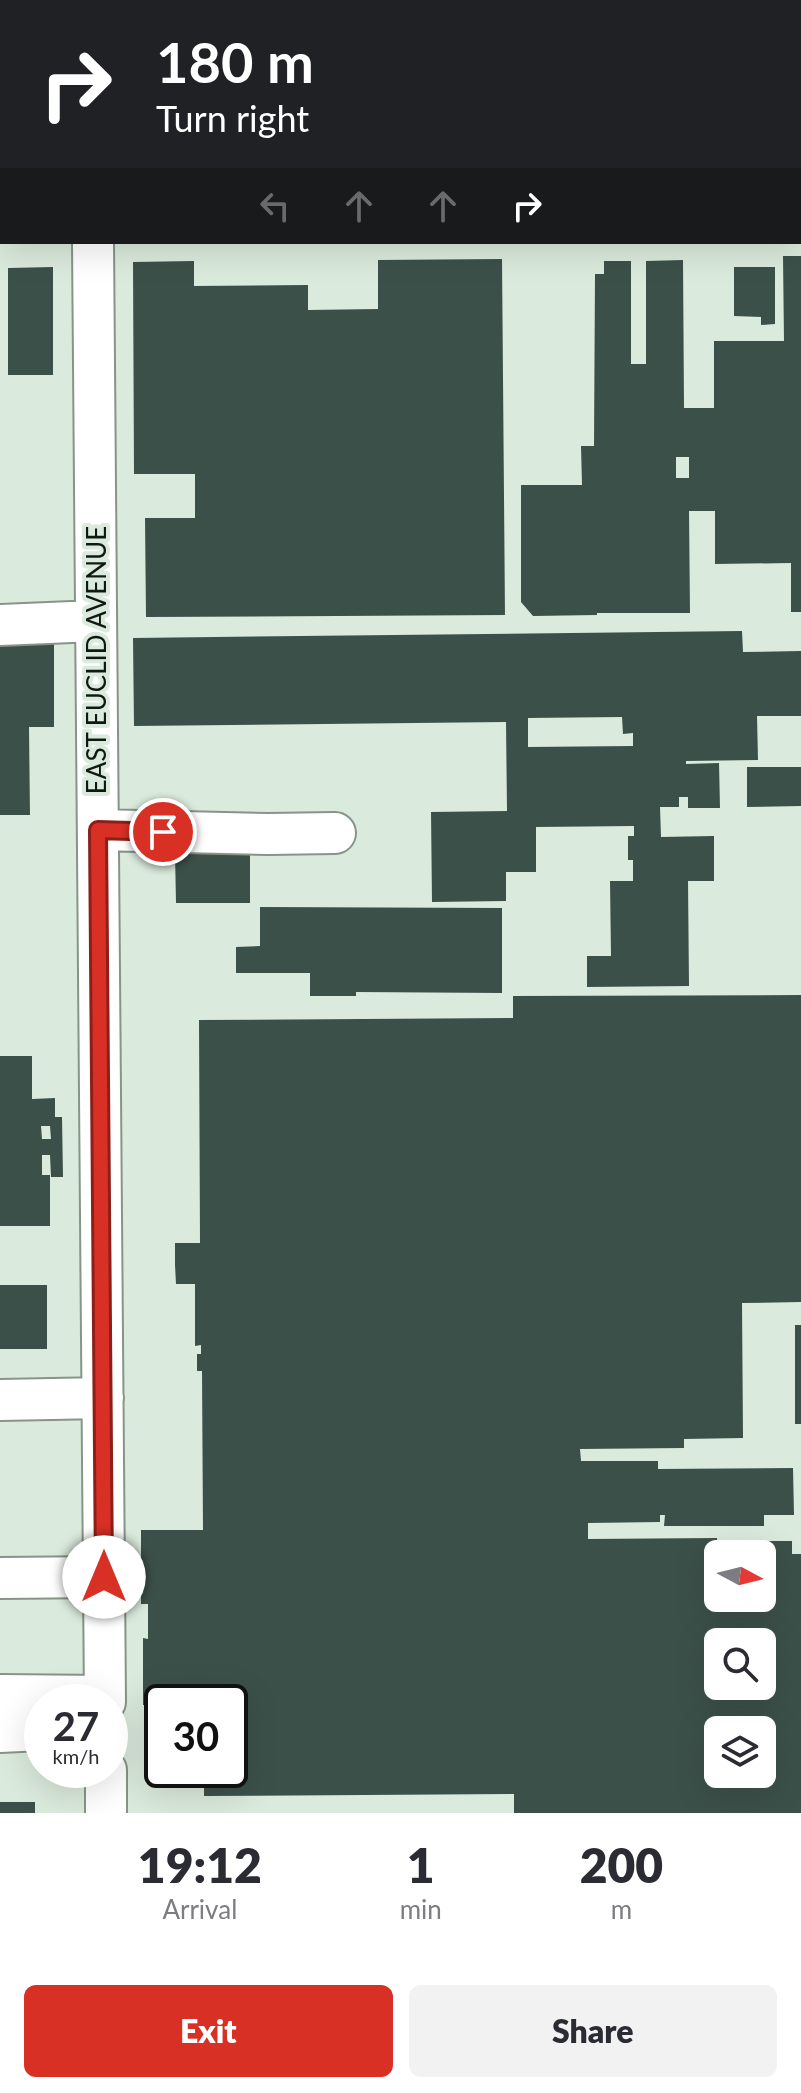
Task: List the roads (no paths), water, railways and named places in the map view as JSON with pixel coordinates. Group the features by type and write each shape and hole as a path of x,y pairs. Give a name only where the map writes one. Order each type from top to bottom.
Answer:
{"street":[{"name":"EAST EUCLID AVENUE","path":"93,244 105,1684"},
{"path":"0,625 96,621"},
{"path":"98,830 335,833"},
{"path":"0,1400 103,1398"},
{"path":"0,1578 104,1577"},
{"path":"0,1695 24,1696"},
{"path":"0,1732 24,1731"},
{"path":"106,1788 106,1813"}]}
